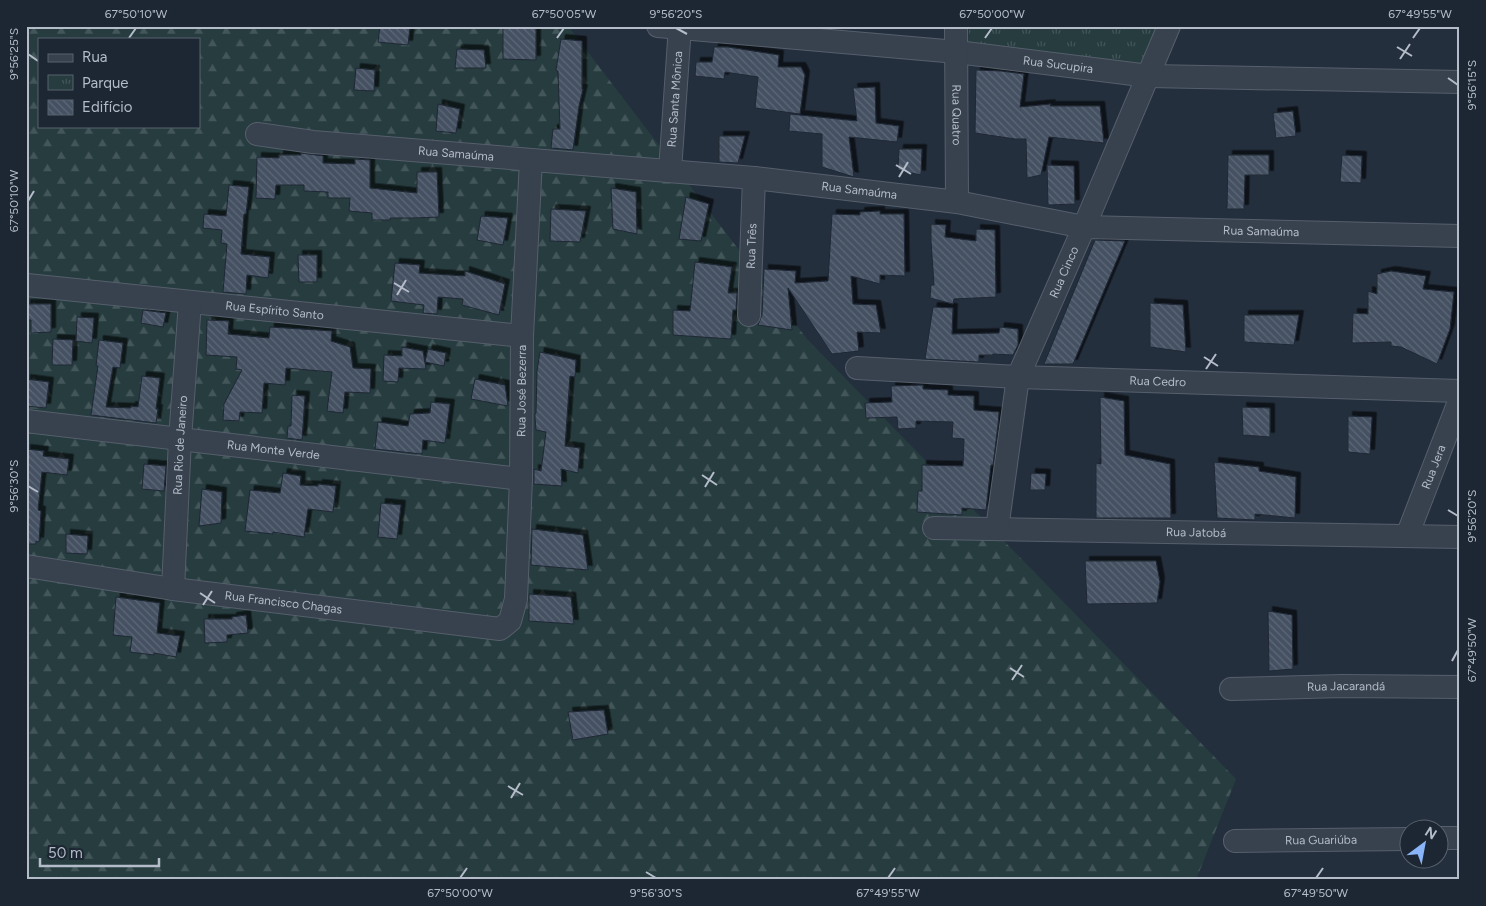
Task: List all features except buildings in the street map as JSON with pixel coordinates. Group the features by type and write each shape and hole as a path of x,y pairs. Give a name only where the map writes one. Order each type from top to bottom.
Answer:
{"street":[{"name":"Rua Quatro","path":"956,26 957,202"},
{"name":"Rua Cinco","path":"997,529 1018,377 1169,26"},
{"name":"Rua Sucupira","path":"673,27 957,52 1149,76 1460,82"},
{"name":"Rua Santa Mônica","path":"670,171 673,27"},
{"name":"Rua Samaúma","path":"257,134 314,142 754,178 957,202 1084,227 1460,236"},
{"name":"Rua José Bezerra","path":"510,621 516,599 521,479 522,336 531,160"},
{"name":"Rua Três","path":"749,315 754,178"},
{"name":"Rua Espírito Santo","path":"28,285 522,336"},
{"name":"Rua Rio de Janeiro","path":"173,589 180,439 190,302"},
{"name":"Rua Cedro","path":"857,368 1018,377 1460,391"},
{"name":"Rua Jera","path":"1407,536 1460,399"},
{"name":"Rua Monte Verde","path":"26,421 521,479"},
{"name":"Rua Jatobá","path":"934,528 1460,537"},
{"name":"Rua Francisco Chagas","path":"26,566 173,589 500,629 510,621"},
{"name":"Rua Jacarandá","path":"1232,688 1460,686"},
{"name":"Rua Guariúba","path":"1235,841 1398,839"}],"green space":[{"path":"26,26 568,26 807,339 1236,779 1196,880 26,880"},
{"path":"969,26 1159,26 1142,67 968,48"}]}
